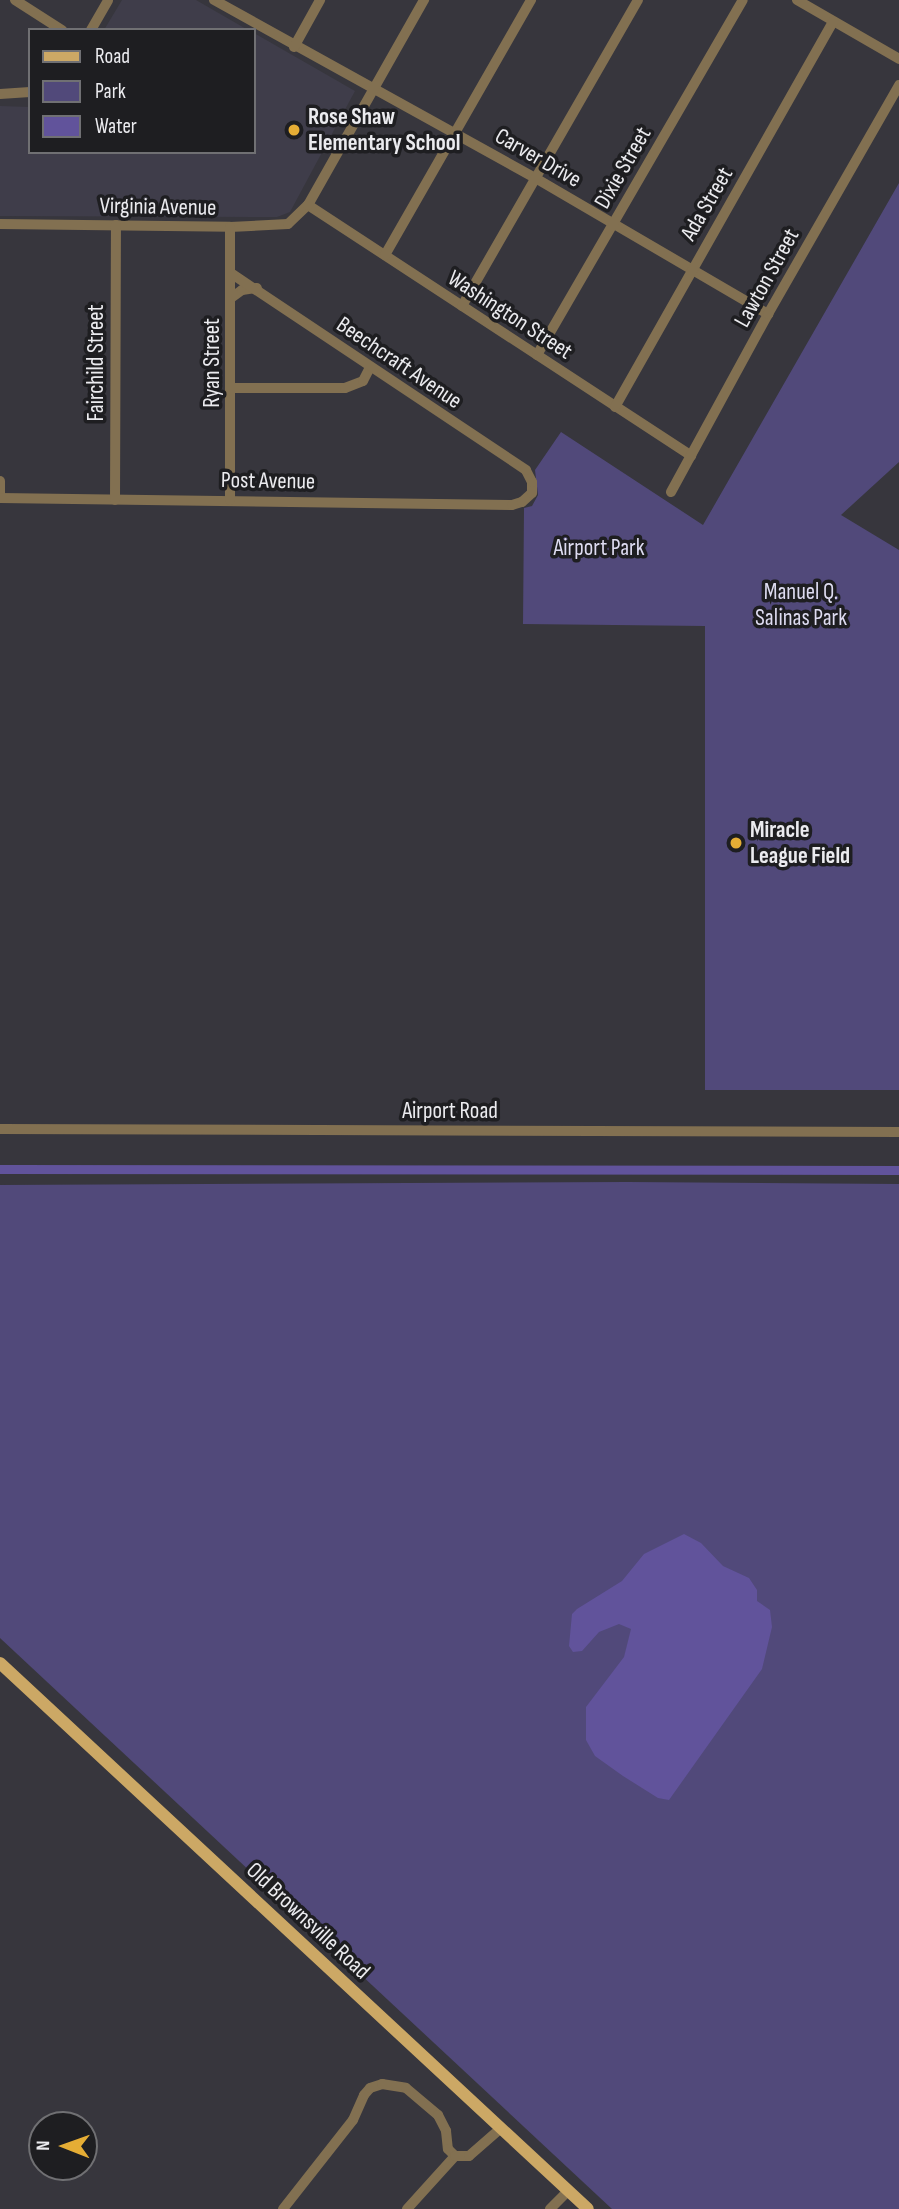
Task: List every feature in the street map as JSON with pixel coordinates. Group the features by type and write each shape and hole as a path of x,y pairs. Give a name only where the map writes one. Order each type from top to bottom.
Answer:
{"main road":[{"name":"Old Brownsville Road","path":"0,1663 588,2209"}],"street":[{"path":"15,0 59,28"},
{"path":"91,28 108,0"},
{"name":"Carver Drive","path":"214,0 294,47 537,179 768,314"},
{"path":"294,47 320,0"},
{"path":"308,205 424,0"},
{"path":"385,255 531,0"},
{"path":"462,306 638,0"},
{"name":"Dixie Street","path":"537,355 743,0"},
{"path":"797,0 899,58"},
{"name":"Ada Street","path":"615,407 833,21"},
{"name":"Lawton Street","path":"671,492 768,314 899,85"},
{"path":"0,94 28,93"},
{"name":"Virginia Avenue","path":"0,224 280,226 297,218 308,205"},
{"name":"Washington Street","path":"308,205 691,456"},
{"name":"Fairchild Street","path":"115,500 116,225"},
{"name":"Ryan Street","path":"230,227 230,500"},
{"name":"Beechcraft Avenue","path":"231,273 526,470 532,482 532,493"},
{"path":"231,298 242,290 257,288"},
{"path":"231,388 345,387 363,380 370,368"},
{"path":"0,481 0,498"},
{"name":"Post Avenue","path":"0,498 512,505 522,502 532,493"},
{"name":"Airport Road","path":"0,1129 899,1132"},
{"path":"283,2209 353,2120 370,2088 382,2084 406,2088 438,2115 446,2131 448,2149 455,2156 468,2156 501,2128"},
{"path":"407,2209 455,2156"},
{"path":"550,2209 568,2191"}],"shaded area":[{"path":"122,0 196,0 245,28 105,28"},
{"name":"Rose Shaw Elementary School","path":"256,34 355,91 290,212 277,217 0,216 0,106 28,107 28,154 256,154"}],"green space":[{"name":"Manuel Q. Salinas Park","path":"899,183 899,462 841,515 899,550 899,1090 705,1090 705,626 523,624 524,508 532,506 538,495 535,470 561,432 703,525"},
{"path":"627,1182 899,1184 899,2209 612,2209 0,1638 0,1185"}],"water":[{"path":"684,1534 701,1543 723,1566 749,1578 757,1590 757,1601 770,1610 772,1627 762,1669 669,1800 658,1798 595,1756 586,1740 586,1707 624,1657 631,1629 619,1624 599,1632 582,1651 573,1652 569,1646 572,1614 577,1609 622,1581 644,1554"}],"waterway":[{"path":"0,1169 899,1170"}],"place":[{"name":"Rose Shaw Elementary School","path":"294,130"},
{"name":"Miracle League Field","path":"736,843"}],"park label":[{"name":"Airport Park","path":"599,548"}]}
